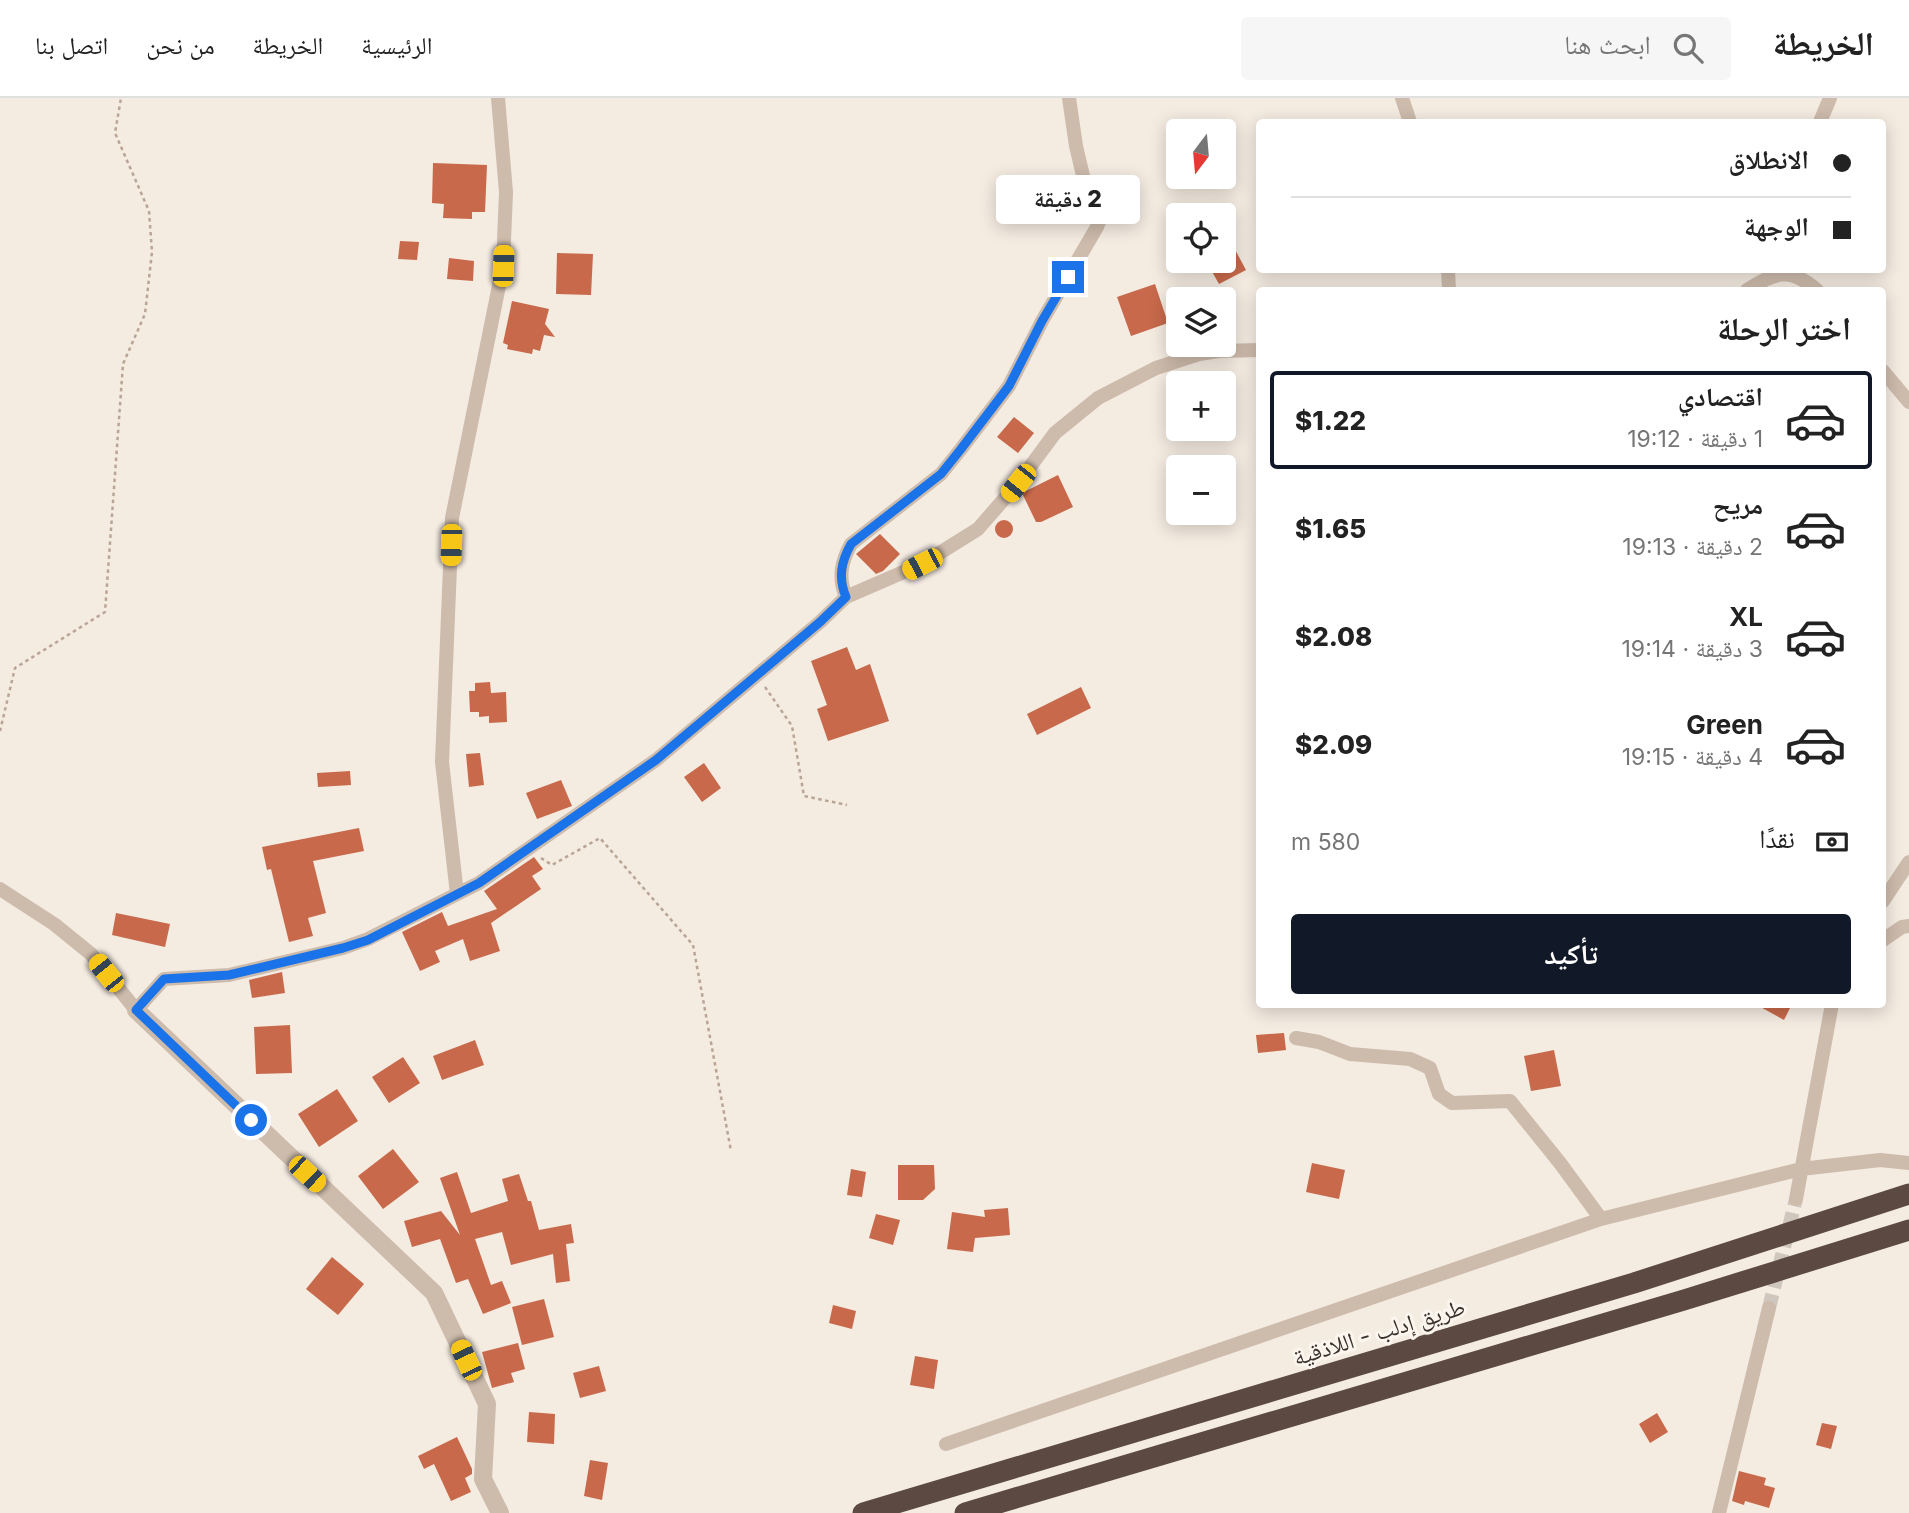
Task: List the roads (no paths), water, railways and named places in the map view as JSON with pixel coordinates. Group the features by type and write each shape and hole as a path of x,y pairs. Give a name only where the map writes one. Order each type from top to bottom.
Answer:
{"highway":[{"name":"طريق إدلب - اللاذقية","path":"863,1513 1634,1283 1909,1194"},
{"path":"965,1513 1684,1300 1909,1230"}],"street":[{"path":"457,894 442,762 452,518 503,266 506,192 498,98"},
{"path":"846,597 841,573 844,556 851,544 941,474 961,449 1009,386 1047,312 1097,227 1101,217 1084,180 1069,98"},
{"path":"1402,98 1409,119"},
{"path":"1821,119 1830,98"},
{"path":"1752,287 1779,273"},
{"path":"1787,273 1813,287"},
{"path":"136,1010 164,979 229,975 334,951 368,940 479,883 656,760 846,597 922,564 978,529 1018,483 1055,433 1098,398 1156,368 1199,354 1256,351"},
{"path":"1886,375 1909,402"},
{"path":"1886,896 1909,862"},
{"path":"0,889 54,923 91,954 136,1010 434,1293 487,1404 483,1479 500,1513"},
{"path":"1886,938 1902,927 1909,926"},
{"path":"1796,1199 1831,1008"},
{"path":"1297,1038 1320,1042 1350,1054 1410,1059 1420,1063 1430,1068 1439,1094 1452,1103 1510,1101 1601,1219"},
{"path":"946,1444 1601,1219 1801,1169 1880,1160 1909,1163"},
{"path":"1719,1513 1769,1308"}],"tunnel":[{"path":"1769,1308 1796,1199"}]}
